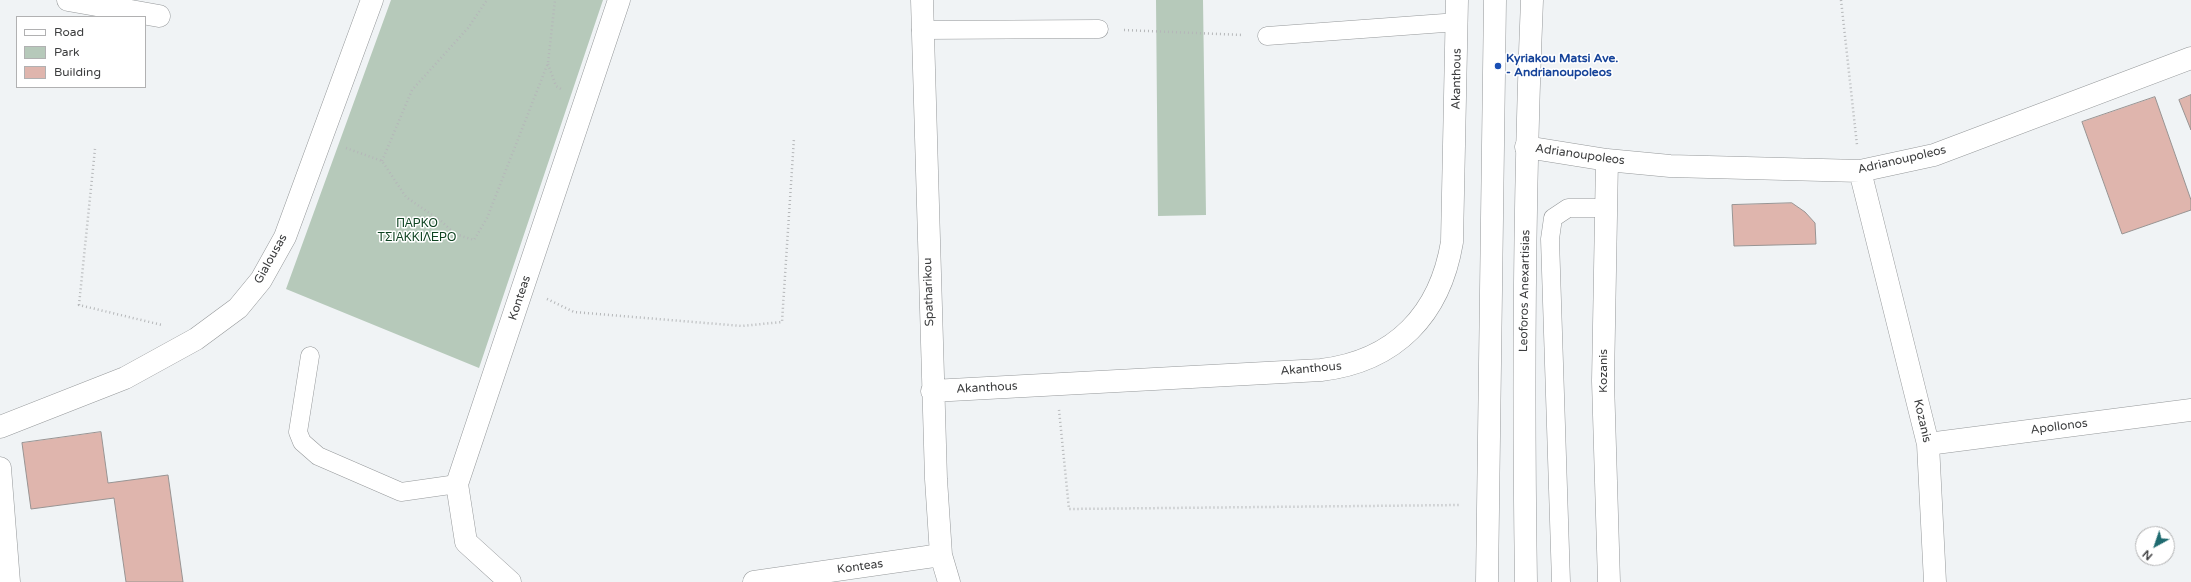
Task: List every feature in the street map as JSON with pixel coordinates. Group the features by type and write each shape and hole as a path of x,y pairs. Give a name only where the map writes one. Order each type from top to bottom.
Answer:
{"street":[{"path":"68,0 160,16"},
{"name":"Gialousas","path":"0,427 125,378 201,335 238,308 262,280 285,237 372,0"},
{"name":"Konteas","path":"510,582 466,542 457,484 524,288 619,0"},
{"name":"Spatharikou","path":"922,0 921,30 932,391 941,555 949,582"},
{"name":"Akanthous","path":"932,391 1342,368 1363,361 1384,351 1413,327 1435,296 1444,278 1449,261 1454,221 1458,22 1457,0"},
{"path":"1487,582 1495,0"},
{"name":"Leoforos Anexartisias","path":"1526,582 1523,418 1526,147 1532,0"},
{"name":"Adrianoupoleos","path":"1526,147 1607,160 1670,166 1860,171 1934,155 2191,58"},
{"name":"Kozanis","path":"1607,160 1603,381 1608,582"},
{"name":"Kozanis","path":"1860,171 1928,444 1935,582"},
{"name":"Apollonos","path":"1928,444 2191,410"},
{"path":"0,468 9,582"},
{"name":"Konteas","path":"754,582 941,555"}],"lane":[{"path":"1267,36 1458,22"},
{"path":"921,30 1099,29"},
{"path":"1561,582 1550,239 1553,218 1568,208 1607,208"},
{"path":"310,356 298,432 302,442 318,456 401,492 457,484"}],"path":[{"path":"382,161 412,90 468,28 487,0"},
{"path":"321,138 382,161 406,197 442,221 455,234 474,240 487,218 548,63 555,0"},
{"path":"1841,0 1860,171"},
{"path":"1099,29 1267,36"},
{"path":"524,288 574,312 742,326 782,322 794,138"},
{"path":"95,149 79,305 201,335"},
{"path":"1057,385 1069,509 1488,504"}],"green space":[{"name":"ΠΑΡΚΟ ΤΣΙΑΚΚΙΛΕΡΟ","path":"391,0 603,0 479,368 286,289"},
{"path":"1156,0 1203,0 1206,215 1158,216"}],"building":[{"path":"2191,95 2191,130 2179,100"},
{"path":"2155,97 2191,200 2191,210 2122,234 2082,122"},
{"path":"1792,203 1805,212 1815,223 1816,244 1734,246 1732,205"},
{"path":"101,432 108,483 168,475 183,582 126,582 114,498 31,509 22,443"}],"place":[{"name":"Kyriakou Matsi Ave. - Andrianoupoleos","path":"1498,66"}]}
